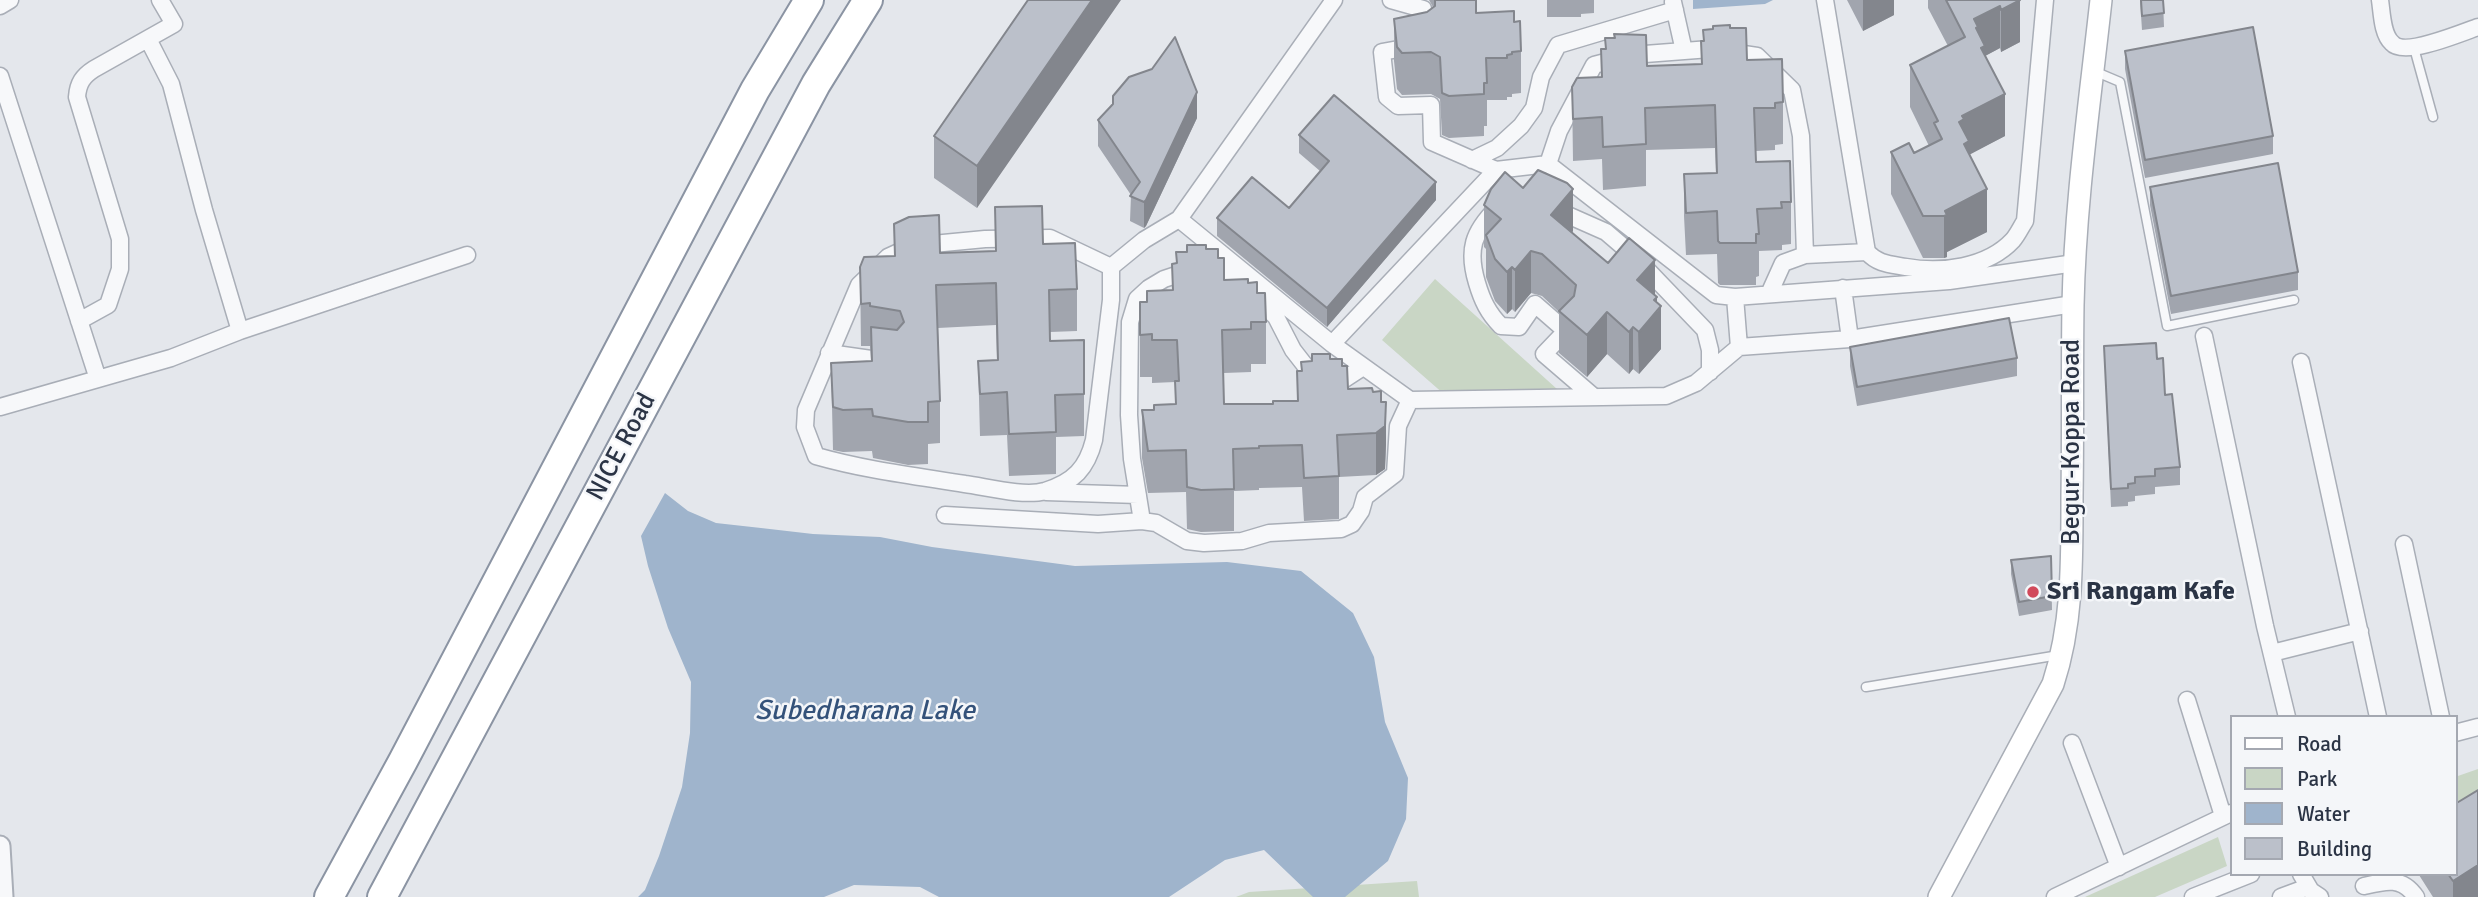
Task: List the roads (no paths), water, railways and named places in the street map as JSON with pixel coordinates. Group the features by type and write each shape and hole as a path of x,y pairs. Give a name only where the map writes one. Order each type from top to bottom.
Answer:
{"highway":[{"name":"NICE Road","path":"329,897 748,102 809,0"},
{"name":"NICE Road","path":"382,897 809,96 867,0"}],"main road":[{"name":"Begur-Koppa Road","path":"1938,897 2053,684 2062,654 2070,606 2075,263 2101,0"}],"street":[{"path":"0,6 10,0"},
{"path":"79,321 108,305 115,288 120,239 78,97 78,85 85,75 94,69 173,24 160,0"},
{"path":"1111,267 1144,240 1179,219 1334,0"},
{"path":"1391,0 1423,9 1425,44 1382,52 1387,97 1398,106 1431,105 1432,142 1496,170 1548,164 1716,295 1734,298 1948,281 2075,263"},
{"path":"1825,0 1867,252 1875,262 1930,271 1968,265 1996,253 2013,240 2025,221 2045,0"},
{"path":"2380,0 2386,34 2392,45 2402,48 2414,47 2478,27"},
{"path":"1472,160 1497,148 1521,126 1534,108 1541,77 1558,45 1674,5 1684,51"},
{"path":"148,39 170,84 240,331"},
{"path":"1548,164 1564,121 1594,65 1632,55 1710,49 1757,56 1793,90 1801,136 1805,255"},
{"path":"0,76 98,379"},
{"path":"1332,344 1496,170"},
{"path":"1507,197 1488,216 1473,242 1471,263 1482,302 1501,326 1519,327 1535,304 1566,331 1544,354 1594,397"},
{"path":"1534,199 1606,232 1634,256 1704,330 1710,350 1710,372"},
{"path":"1179,219 1332,344 1410,400 1666,396 1696,383 1739,347 1850,339 2073,304"},
{"path":"1111,267 1050,239 985,239 912,246 888,257 859,285 806,410 805,427 816,456 868,469 1012,491 1138,495"},
{"path":"1769,294 1783,263 1805,255 1867,252"},
{"path":"0,407 170,358 240,331 467,255"},
{"path":"1043,492 1076,476 1089,460 1094,440 1111,300 1111,267"},
{"path":"1142,521 1129,415 1130,322 1137,299 1164,279 1191,270 1217,271 1237,279 1276,317 1293,350 1314,377 1340,382 1363,367"},
{"path":"1843,288 1850,339"},
{"path":"1734,298 1739,347"},
{"path":"2204,337 2287,715"},
{"path":"829,353 894,362"},
{"path":"2301,362 2378,715"},
{"path":"945,515 1098,524 1142,521 1156,523 1187,541 1204,543 1242,541 1269,533 1341,529 1352,524 1361,511 1365,497 1395,474 1398,426 1410,400"},
{"path":"2404,544 2441,715"},
{"path":"2272,653 2360,631"},
{"path":"2055,897 2227,814 2186,699"},
{"path":"2457,732 2478,727"},
{"path":"2072,743 2119,867"},
{"path":"0,846 3,897"},
{"path":"2193,897 2246,876"},
{"path":"2351,897 2367,880 2397,881 2409,888 2416,897"},
{"path":"2281,897 2309,886"}],"lane":[{"path":"2414,47 2432,117"},
{"path":"2093,71 2120,82 2167,326 2294,300"},
{"path":"1866,687 2062,654"}],"water":[{"path":"1693,0 1773,0 1765,4 1693,9"},
{"name":"Subedharana Lake","path":"665,493 688,511 716,523 813,534 880,537 932,547 1075,566 1227,562 1301,571 1353,613 1374,657 1385,722 1408,778 1406,819 1388,861 1345,897 1313,897 1264,850 1225,860 1169,897 939,897 920,887 854,885 824,897 638,897 645,890 659,856 682,787 690,733 691,682 668,628 641,536"}],"place":[{"name":"Sri Rangam Kafe","path":"2033,592"}]}
